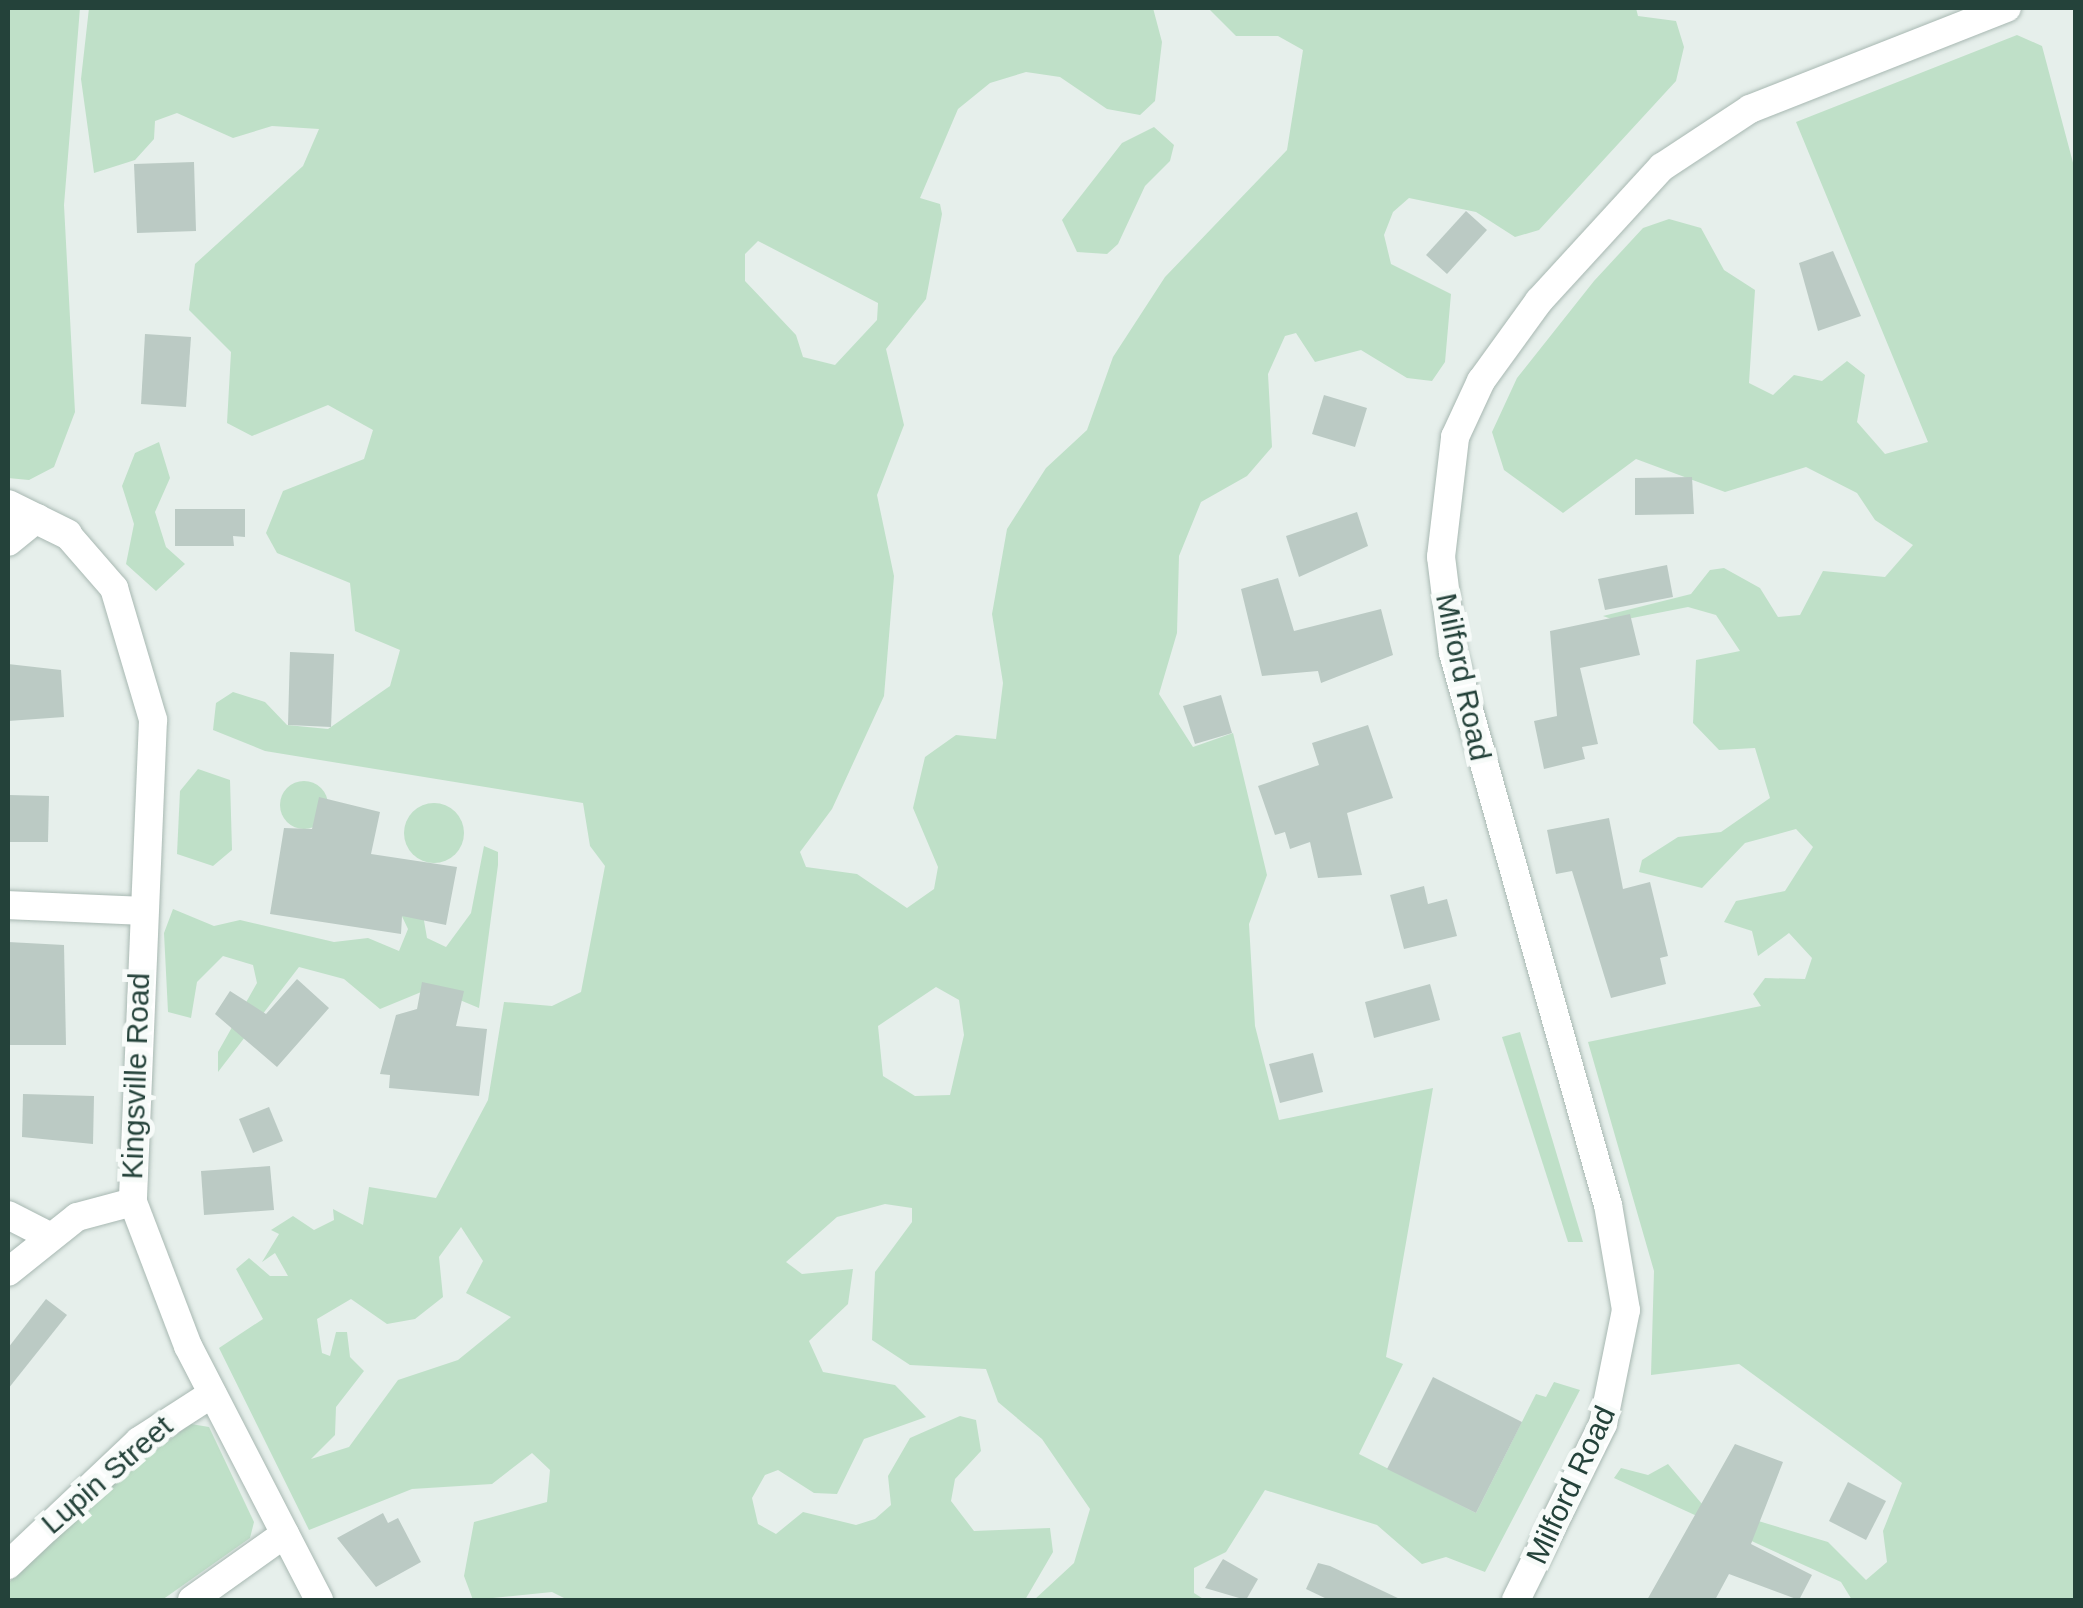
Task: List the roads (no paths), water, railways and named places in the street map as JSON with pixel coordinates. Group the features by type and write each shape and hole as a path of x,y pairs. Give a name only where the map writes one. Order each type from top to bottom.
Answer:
{"street":[{"name":"Milford Road","path":"1516,1600 1603,1424 1626,1310 1608,1205 1454,653 1441,557 1455,438 1481,382 1539,301 1662,167 1750,109 2007,8"},
{"path":"8,505 67,534"},
{"path":"8,542 38,518"},
{"name":"Kingsville Road","path":"67,534 114,588 150,689 133,1202 212,1394 320,1600"},
{"path":"8,905 144,911"},
{"path":"8,1272 47,1235 133,1202"},
{"path":"8,1214 47,1235"},
{"name":"Lupin Street","path":"8,1564 139,1441 212,1394"},
{"path":"192,1600 285,1534"}]}
